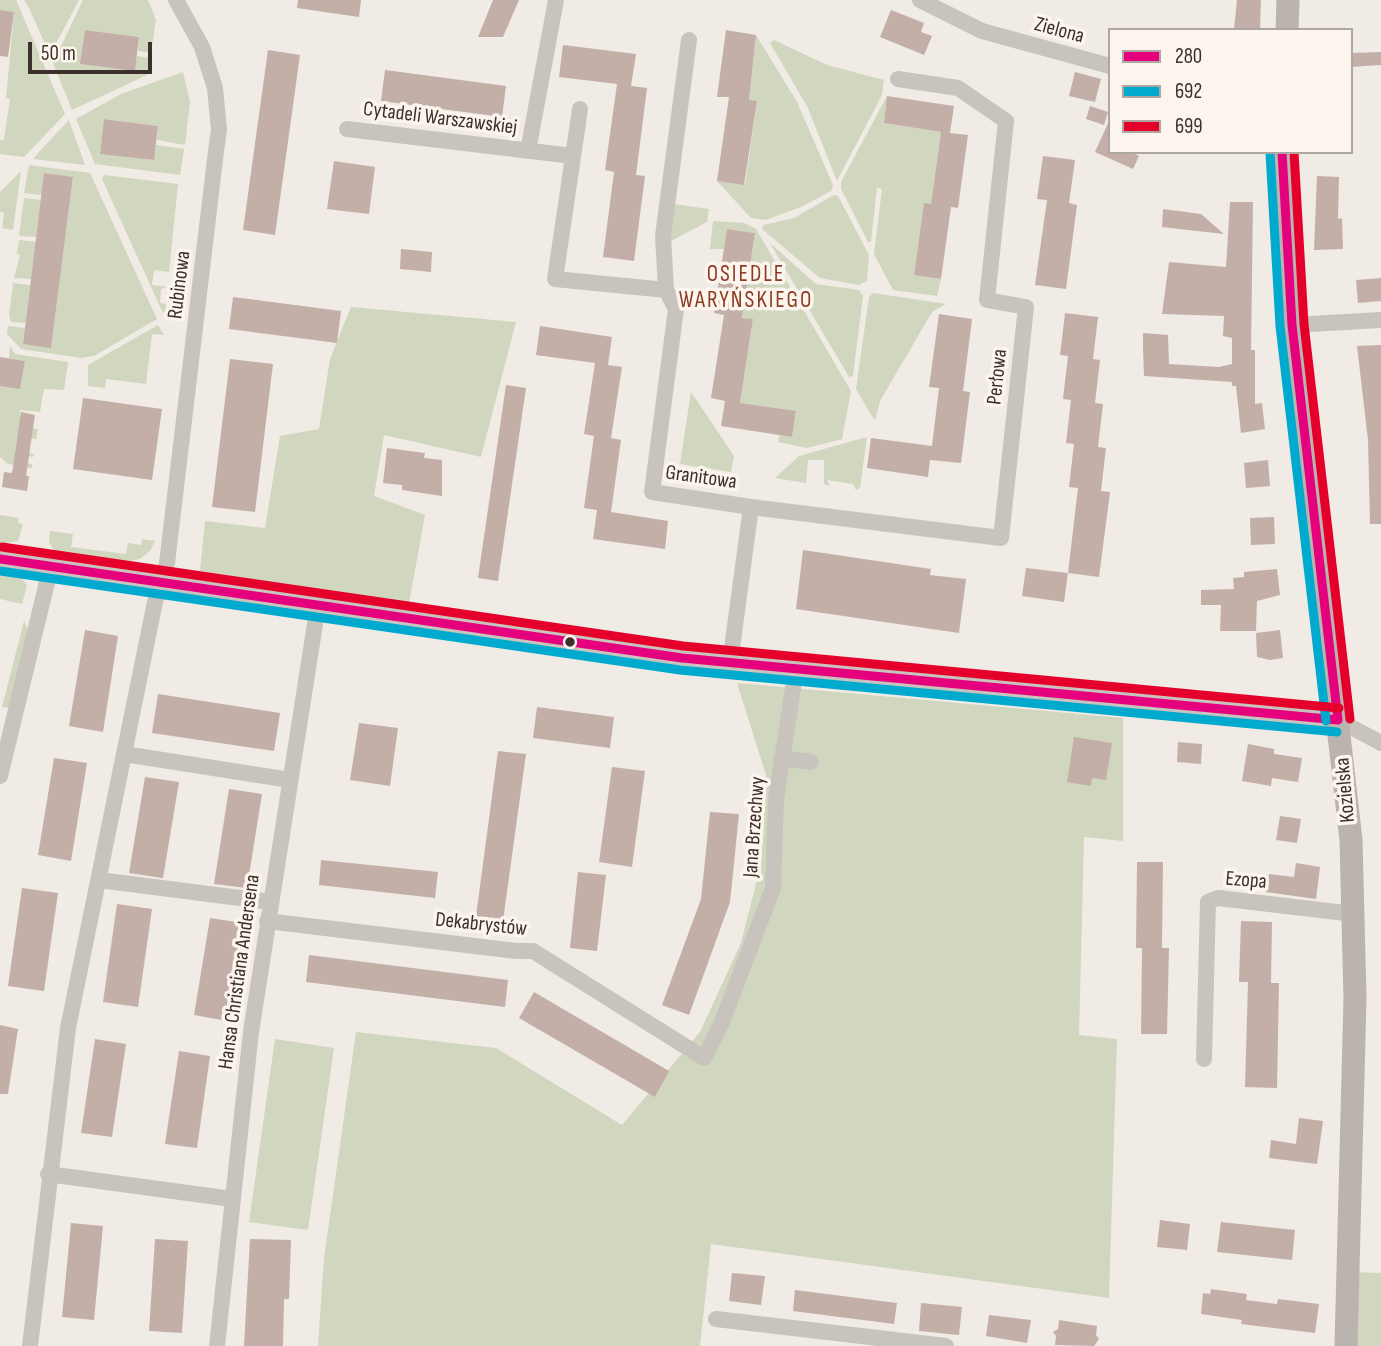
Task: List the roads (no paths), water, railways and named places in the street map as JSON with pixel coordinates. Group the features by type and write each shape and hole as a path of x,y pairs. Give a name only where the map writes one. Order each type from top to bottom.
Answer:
{"street":[{"name":"Rubinowa","path":"30,1346 48,1174 68,1028 160,582 170,546 219,130 215,88 207,61 176,0"},
{"name":"Cytadeli Warszawskiej","path":"528,150 556,0"},
{"name":"Zielona","path":"920,0 982,31 1108,65"},
{"path":"1287,28 1288,0"},
{"name":"Granitowa","path":"689,40 663,236 666,289 676,309 652,492 751,507 730,663"},
{"name":"Perłowa","path":"751,507 1001,538 1026,307 987,300 1006,121 958,88 898,79"},
{"path":"580,110 555,279 666,289"},
{"name":"Cytadeli Warszawskiej","path":"347,129 573,156"},
{"name":"Kozielska","path":"1282,154 1292,325 1351,841 1355,998 1346,1346"},
{"path":"1292,325 1381,320"},
{"path":"0,558 730,663 1338,720 1381,743"},
{"path":"0,776 51,566"},
{"name":"Hansa Christiana Andersena","path":"217,1346 232,1199 267,921 318,605"},
{"name":"Jana Brzechwy","path":"704,1058 722,1022 772,888 776,799 796,669"},
{"path":"124,754 289,780"},
{"path":"781,758 811,762"},
{"path":"99,880 271,902"},
{"name":"Ezopa","path":"1204,1059 1205,908 1208,902 1218,898 1354,914"},
{"name":"Dekabrystów","path":"267,921 533,951 704,1058"},
{"path":"48,1174 232,1199"},
{"path":"716,1319 946,1346"}],"district":[{"name":"OSIEDLE WARYŃSKIEGO","path":"746,288"}]}
